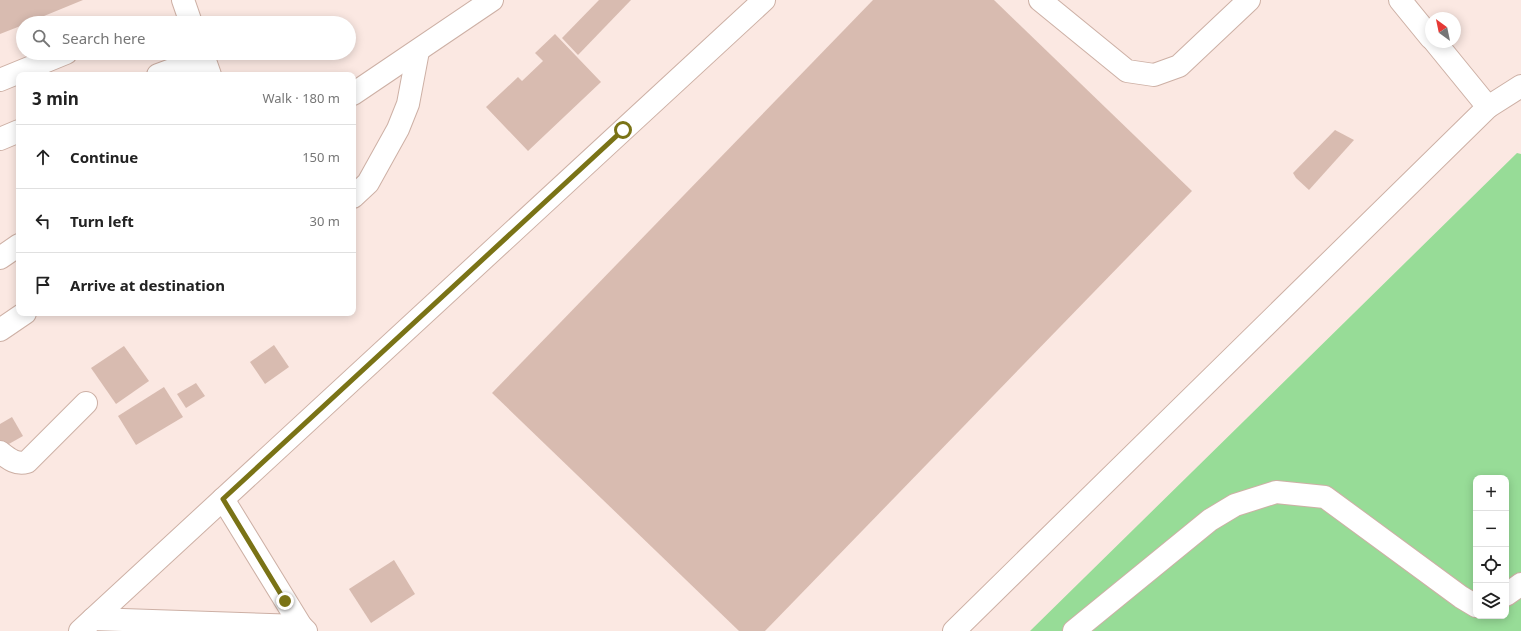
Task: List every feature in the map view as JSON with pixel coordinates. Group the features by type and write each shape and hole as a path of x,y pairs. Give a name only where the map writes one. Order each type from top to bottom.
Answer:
{"street":[{"path":"183,0 189,16"},
{"path":"356,92 492,0"},
{"path":"86,625 764,0"},
{"path":"1040,0 1127,71 1154,75 1179,66 1249,0"},
{"path":"1400,0 1425,31"},
{"path":"1440,48 1488,107"},
{"path":"356,194 368,183 398,129 408,104 418,51"},
{"path":"20,72 49,60"},
{"path":"170,72 205,62"},
{"path":"0,80 16,73"},
{"path":"954,631 1488,107 1521,86"},
{"path":"0,139 16,132"},
{"path":"0,258 16,247"},
{"path":"0,330 21,316"},
{"path":"0,452 14,462 20,464 27,462 86,403"},
{"path":"1074,631 1210,520 1235,505 1276,492 1325,497 1461,597 1473,604"},
{"path":"223,499 303,629"},
{"path":"1509,593 1521,584"},
{"path":"86,625 303,629"}],"green space":[{"path":"1517,153 1521,154 1521,631 1030,631"}],"building":[{"path":"0,0 83,0 44,16 16,16 16,28 0,34"},
{"path":"599,0 631,0 578,55 562,38"},
{"path":"873,0 994,0 1192,191 765,631 739,631 492,393"},
{"path":"555,34 601,82 528,151 486,107 518,77 522,81 543,61 535,53"},
{"path":"1335,130 1354,140 1309,190 1296,178 1293,173"},
{"path":"274,345 289,367 265,384 250,362"},
{"path":"124,346 149,381 116,404 91,368"},
{"path":"196,383 205,396 186,408 177,394"},
{"path":"164,387 183,417 136,445 118,416"},
{"path":"12,417 23,436 0,449 0,424"},
{"path":"394,560 415,594 371,623 349,589"}],"route":[{"path":"285,601 223,499 623,130"}]}
